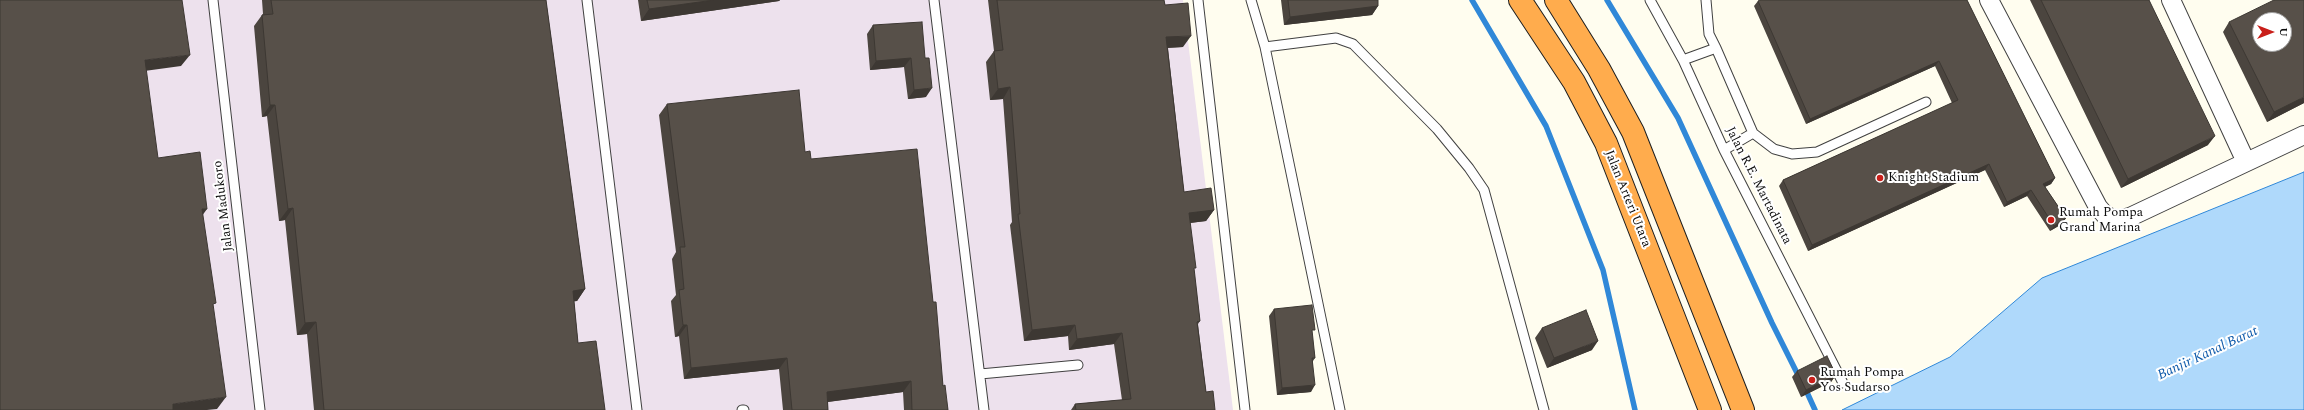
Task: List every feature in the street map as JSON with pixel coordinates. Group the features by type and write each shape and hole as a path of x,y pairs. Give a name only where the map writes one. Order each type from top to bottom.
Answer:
{"highway":[{"name":"Jalan Arteri Utara","path":"1520,0 1574,82 1606,144 1710,410"},
{"path":"1556,0 1599,69 1633,132 1743,410"}],"street":[{"path":"1989,0 2098,207 2105,215 2119,220 2130,217 2304,135"},
{"path":"2171,0 2246,162"}],"lane":[{"name":"Jalan Madukoro","path":"213,0 260,410"},
{"path":"587,0 637,410"},
{"path":"934,0 984,410"},
{"path":"1198,0 1245,410"},
{"path":"1251,0 1265,47 1340,410"},
{"name":"Jalan R.E. Martadinata","path":"1650,0 1682,60 1724,150 1843,383"},
{"path":"1706,0 1709,34 1753,133 1774,148 1792,154 1817,152 1926,102"},
{"path":"1265,47 1336,38 1353,44 1437,129 1469,168 1484,190 1544,410"},
{"path":"1682,60 1716,48"},
{"path":"1724,150 1753,133"},
{"path":"980,374 1078,365"}],"shaded area":[{"path":"0,0 1183,0 1233,410 0,410"}],"water":[{"name":"Banjir Kanal Barat","path":"2304,172 2304,410 1842,410 1950,357 2042,278"}],"building":[{"path":"0,0 182,0 190,55 145,60 158,158 200,152 207,209 202,209 216,303 213,304 226,397 173,404 173,410 0,410"},
{"path":"271,0 546,0 585,289 573,291 578,343 596,341 605,410 324,410 316,322 305,323 293,208 288,209 275,105 270,105 262,15 273,14"},
{"path":"647,0 714,0 649,9"},
{"path":"997,0 1164,0 1165,5 1188,3 1191,36 1166,37 1184,192 1211,188 1214,210 1189,213 1196,268 1194,268 1200,321 1197,322 1206,392 1213,391 1215,410 1076,410 1075,404 1131,399 1122,333 1077,339 1075,325 1032,330 1018,214 1020,214 1010,87 998,89 994,51 1003,50"},
{"path":"1288,0 1378,0 1378,6 1290,17"},
{"path":"1967,0 2055,178 2043,184 2066,218 2054,226 2031,190 2007,202 1989,164 1812,245 1783,180 1958,100 1939,61 1810,119 1758,1"},
{"path":"2041,0 2149,0 2215,136 2128,179"},
{"path":"2274,0 2304,0 2304,97 2274,112 2229,22"},
{"path":"922,22 925,58 929,58 932,88 914,90 911,58 876,61 873,25"},
{"path":"799,90 805,152 810,151 811,159 917,149 933,302 936,302 943,386 945,385 948,410 912,410 911,381 827,392 828,410 792,410 787,358 691,368 687,325 683,325 679,290 684,289 680,247 685,247 667,104"},
{"path":"1312,305 1315,330 1312,330 1315,358 1312,358 1315,385 1282,388 1274,309"},
{"path":"1586,310 1598,341 1554,358 1542,328"},
{"name":"Rumah Pompa Yos Sudarso","path":"1827,356 1836,375 1806,390 1797,371"}],"waterway":[{"path":"1472,0 1546,126 1603,270 1635,410"},
{"path":"1607,0 1678,118 1772,323 1799,377"},
{"path":"1805,388 1815,410"}],"place":[{"name":"Knight Stadium","path":"1880,178"},
{"name":"Rumah Pompa Grand Marina","path":"2051,220"},
{"name":"Rumah Pompa Yos Sudarso","path":"1812,380"}]}
